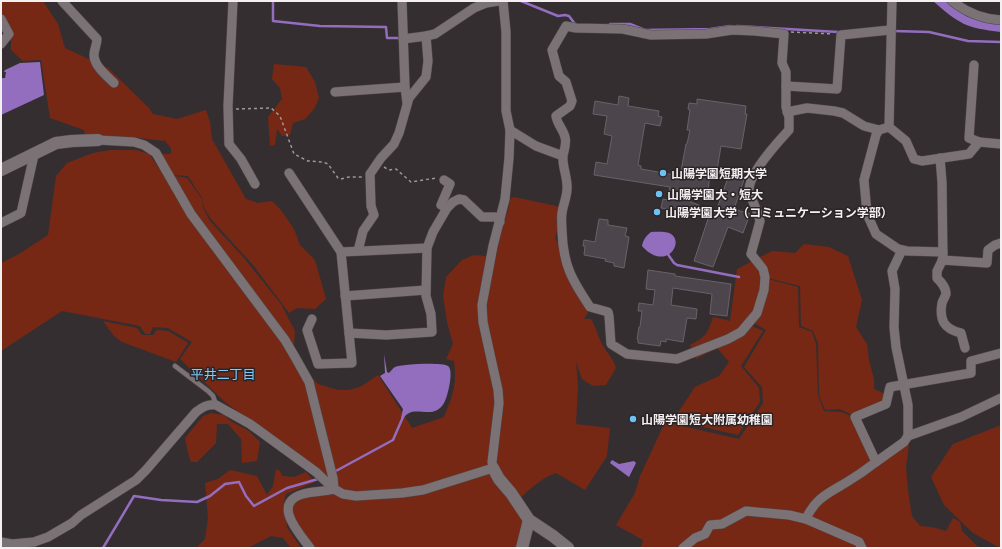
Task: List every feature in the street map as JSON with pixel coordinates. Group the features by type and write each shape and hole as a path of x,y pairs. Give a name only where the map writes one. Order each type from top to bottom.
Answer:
{"street":[{"path":"62,1 96,39 97,42 94,55 95,60 103,72 114,83"},
{"path":"233,1 228,110 229,144 241,159 255,184"},
{"path":"402,1 404,87 407,104"},
{"path":"403,38 435,34 474,8 486,3 499,1"},
{"path":"503,1 506,32 506,110 510,130 505,199 500,222 492,246 482,305 483,322 498,390 499,403 492,462 493,468 499,479 511,493 529,520 568,548"},
{"path":"889,127 890,30 892,1"},
{"path":"952,1 972,14 990,20 1001,20"},
{"path":"1,19 9,34 1,44"},
{"path":"566,26 576,28 623,29 651,35 706,34 732,30 784,34 782,62 786,72 786,107 789,117 789,130 775,144 755,173 748,188 748,192 760,221 751,254 763,269 765,277 764,290 757,313 741,332 728,339 677,359 627,354 611,344 608,312 590,307 570,276 564,260 562,243 562,214 567,193 563,161 566,144 565,137 556,116 570,106 572,101 566,82 559,76 552,50 566,26"},
{"path":"786,86 837,88 841,35 890,30"},
{"path":"358,251 363,231 374,215 371,206 370,174 381,158 394,144 399,133 409,98 426,77 428,60 426,36"},
{"path":"974,66 969,138 979,142 1001,144"},
{"path":"335,92 404,87"},
{"path":"787,112 807,108 834,111 843,113 864,126 879,130 889,127"},
{"path":"889,127 906,141 914,159 922,161 969,154 979,142"},
{"path":"510,130 536,146 563,156"},
{"path":"879,130 876,135 864,180 866,214 876,234 898,249 987,263 988,250 1001,243"},
{"path":"2,168 34,155 56,143 72,141 98,140 134,142 144,145 156,153 191,214 285,340 309,382 333,478 334,489"},
{"path":"1,223 21,213 34,155"},
{"path":"940,158 942,182 942,256 937,271 937,278 943,285 946,293 942,303 942,318 945,325 952,331 961,333 965,348"},
{"path":"289,173 341,252 352,363 318,364 306,330 312,319"},
{"path":"444,180 450,184 441,205 447,208"},
{"path":"349,333 386,335 432,332 426,290 427,248 433,232 447,208 459,199 464,200 482,217 496,217 500,222"},
{"path":"341,252 427,248"},
{"path":"806,519 810,510 822,497 849,481 876,462 904,442 908,436 908,405 905,384 896,347 894,326 895,289 892,271 902,250"},
{"path":"345,296 426,290"},
{"path":"876,462 856,417 886,404 890,387 971,373 971,360 1001,352"},
{"path":"908,436 961,417 1001,398"},
{"path":"1,542 12,544 34,542 48,537 72,523 81,515 136,480 196,412 204,406 216,405 250,424 316,472 334,489 343,494 356,496 423,490 493,468"},
{"path":"310,548 291,519 288,512 289,502 291,499 304,493 334,489"},
{"path":"682,548 695,538 706,534 710,525 722,524 746,511 789,515 806,519 859,542 862,548"},
{"path":"522,548 529,520"}],"lane":[{"path":"175,366 208,391 213,396 216,405"}],"path":[{"path":"784,34 789,31 841,35"},
{"path":"228,110 271,108 280,116 294,154 308,161 323,162 328,164 341,180 349,177 370,177"},
{"path":"378,164 389,170 396,169 410,182 437,178 444,180"}],"shaded area":[{"path":"1,1 43,1 58,24 65,48 108,68 149,108 153,114 177,119 206,110 210,122 212,139 246,199 258,203 272,201 281,210 294,229 300,245 315,260 326,299 315,309 297,308 289,313 253,265 211,219 204,208 202,198 188,176 172,175 161,154 171,154 171,148 165,141 130,137 85,138 84,130 50,118 41,60 23,61 11,50 11,35 1,16"},
{"path":"933,1 945,1 966,16 977,20 1001,24 1001,32 979,29 964,24"},
{"path":"40,62 44,95 1,115 1,83 2,78 5,78 5,70 20,63"},
{"path":"274,64 306,67 315,82 319,98 314,109 305,119 293,123 290,135 282,136 277,129 275,145 270,146 268,117 282,99 280,88 272,79"},
{"path":"110,150 136,150 149,154 163,174 187,178 202,199 203,208 210,221 244,258 281,304 295,331 293,360 318,384 338,390 349,390 362,386 378,375 412,428 444,417 454,390 454,361 446,359 453,344 447,322 443,296 446,277 462,260 474,255 496,257 498,236 508,211 510,199 514,197 561,207 556,223 559,224 555,238 559,246 565,271 588,313 584,319 591,319 601,343 612,359 616,368 606,385 593,386 582,379 576,362 578,386 576,424 610,428 607,456 585,490 556,473 539,482 529,490 514,504 525,521 519,548 315,548 297,523 291,510 294,503 305,497 320,495 327,477 226,403 180,359 192,342 168,328 153,327 150,334 145,334 140,326 62,311 1,351 1,263 19,254 48,235 56,176 67,163 93,153"},
{"path":"651,232 664,232 671,234 675,238 676,243 674,249 665,256 658,256 650,253 642,246 645,238"},
{"path":"804,244 829,247 848,256 862,300 856,327 867,344 874,379 874,389 885,394 885,402 854,416 840,409 825,410 819,395 818,343 813,331 801,326 800,286 760,277 752,326 763,331 741,366 759,388 760,402 738,435 673,420 695,387 719,376 729,362 717,348 696,359 690,345 700,340 706,334 713,317 730,321 737,269 772,251 795,253"},
{"path":"768,279 798,287 799,327 812,332 816,344 818,395 824,411 841,412 854,417 876,464 909,444 906,467 912,516 920,526 932,527 946,531 953,518 960,522 962,531 979,548 641,548 643,540 616,525 635,493 640,476 666,420 674,424 739,439 763,403 762,387 744,367 766,330 754,323 763,308"},
{"path":"103,321 137,328 142,335 153,335 157,330 168,331 188,343 176,362 122,342 114,336"},
{"path":"384,354 387,372 389,373 395,367 405,365 430,364 448,366 450,368 450,383 445,401 440,408 430,412 412,412 407,414 403,419 401,418 403,409 380,376 385,373"},
{"path":"211,413 224,415 232,422 249,431 260,442 257,461 242,463 241,439 228,424 217,424 216,443 197,462 191,462 185,438 203,416"},
{"path":"1001,425 1000,548 973,533 944,505 931,477 953,444"},
{"path":"612,460 619,464 634,461 636,463 629,477 610,463"},
{"path":"276,469 280,471 282,476 294,477 306,472 315,482 286,494 284,502 287,527 301,548 291,548 283,538 271,536 248,548 196,548 205,539 208,518 205,483 218,479 230,470 257,476 267,495 273,486"}],"building":[{"path":"619,96 629,98 628,106 659,111 658,116 662,117 660,126 645,123 638,165 641,166 641,169 680,176 690,130 687,130 690,110 688,109 689,103 697,104 697,99 746,106 745,114 747,114 741,149 721,146 716,176 710,175 707,197 669,191 670,187 594,175 596,162 607,164 612,136 604,134 607,116 593,114 595,101 618,105"},
{"path":"730,172 745,177 734,209 750,214 743,233 728,227 713,267 694,261 709,216 714,217"},
{"path":"669,194 699,205 698,214 661,208 663,199 668,200"},
{"path":"599,219 608,220 608,225 627,228 625,236 629,237 624,268 614,266 614,263 605,261 606,259 584,255 584,240 595,242"},
{"path":"648,270 675,274 675,276 731,284 727,316 710,314 712,294 673,288 671,305 697,309 696,319 687,318 683,342 666,339 666,342 661,341 660,346 638,343 637,339 642,311 638,311 639,303 653,305 655,290 646,289"}],"waterway":[{"path":"273,1 273,21 320,26 386,27 387,38 402,38"},
{"path":"521,1 558,16 569,16 575,24"},
{"path":"610,24 630,24 645,30 710,29 730,26"},
{"path":"737,26 838,32"},
{"path":"894,31 929,32 968,41 1001,42"},
{"path":"667,253 677,265 739,277"},
{"path":"334,472 393,440 403,417"},
{"path":"103,548 134,496 161,500 197,502 210,496 225,484 239,482 246,496 254,506 287,488 318,479"}],"place":[{"name":"山陽学園短期大学","path":"663,173"},
{"name":"山陽学園大・短大","path":"659,194"},
{"name":"山陽学園大学（コミュニケーション学部）","path":"657,212"},
{"name":"山陽学園短大附属幼稚園","path":"633,419"}],"district":[{"name":"平井二丁目","path":"223,374"}]}
